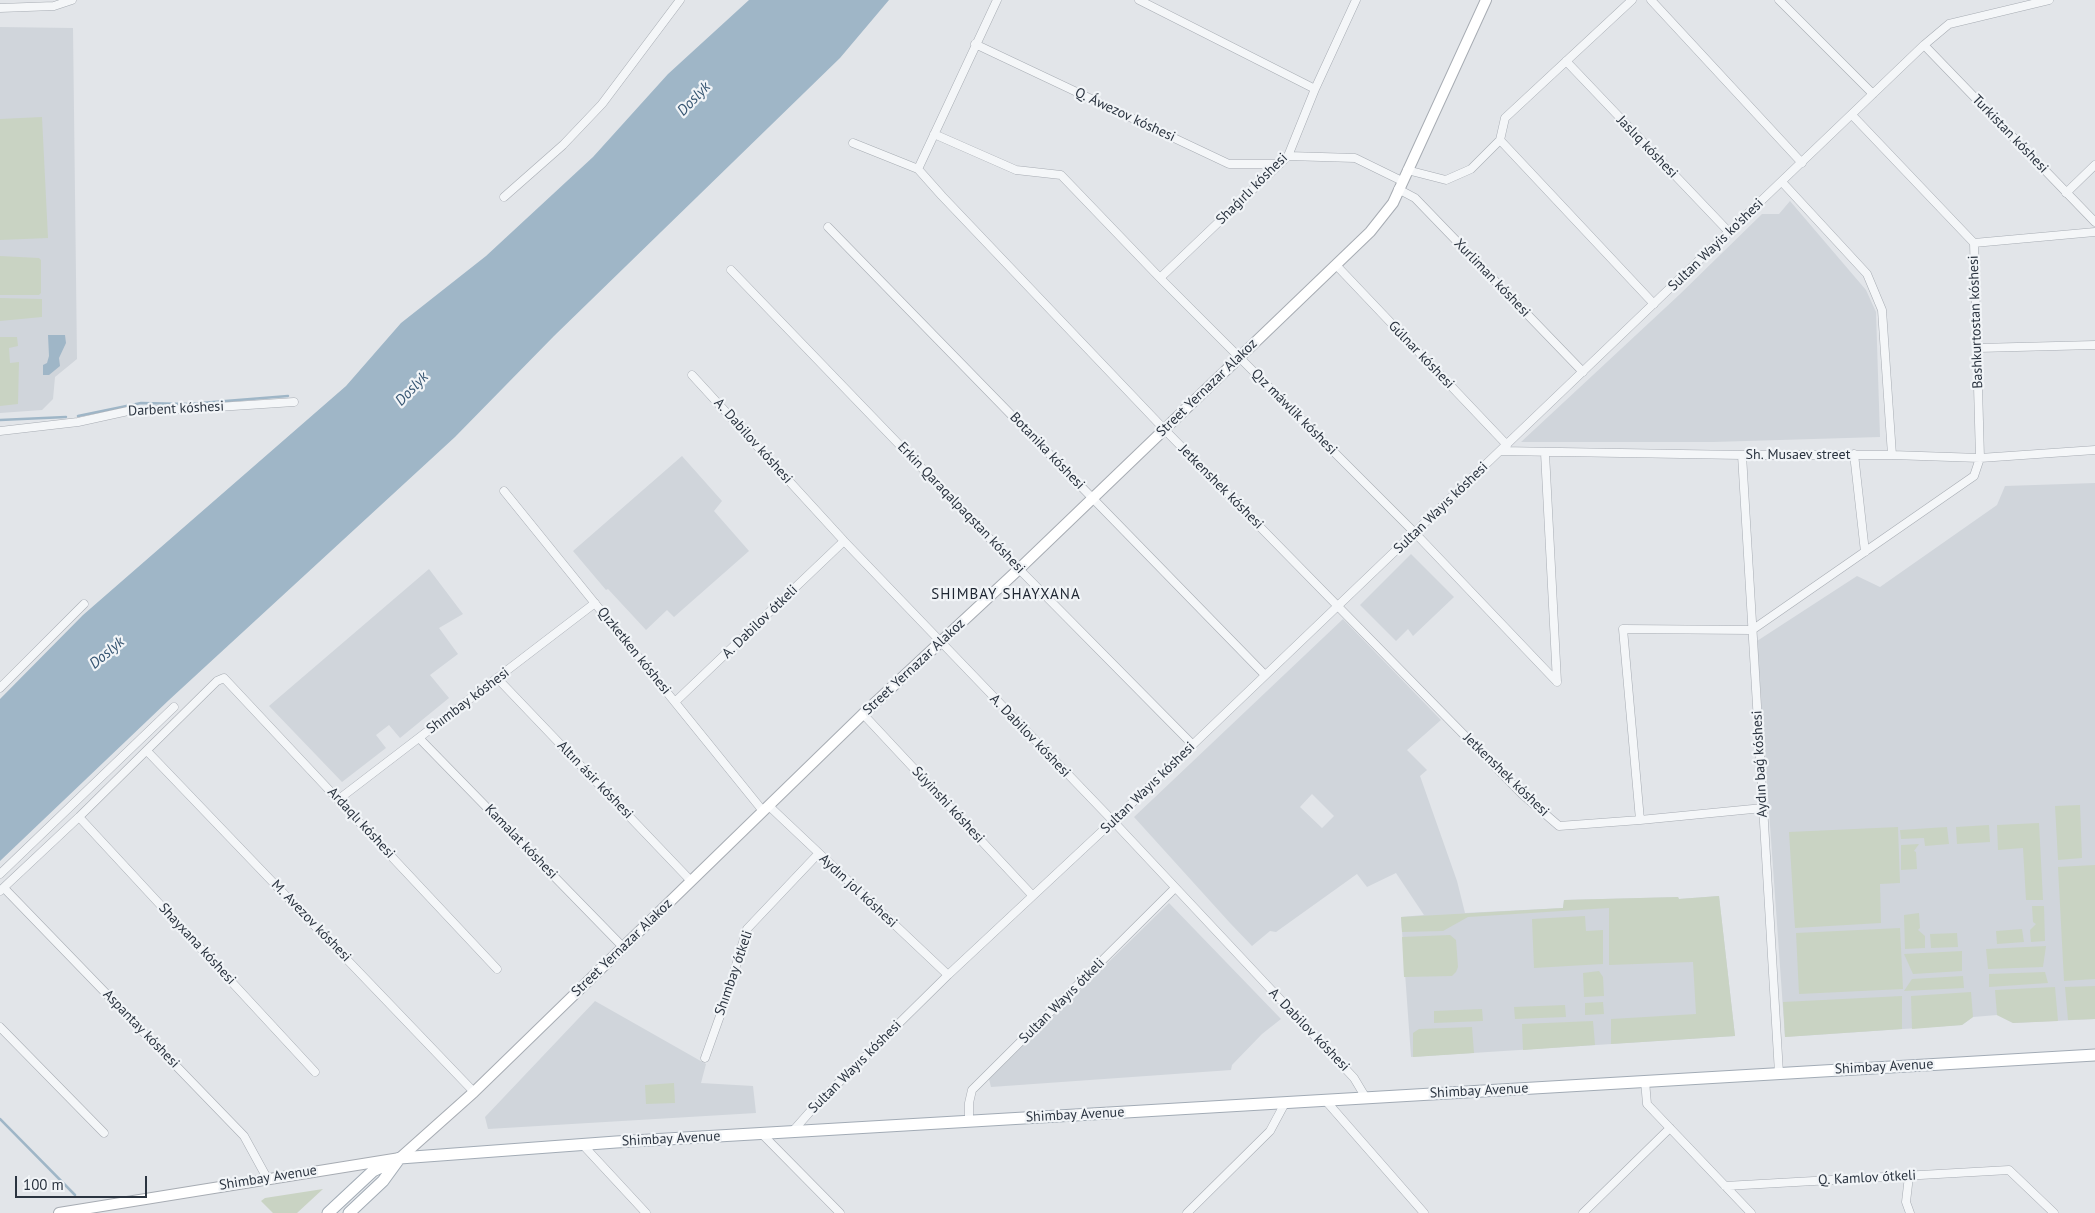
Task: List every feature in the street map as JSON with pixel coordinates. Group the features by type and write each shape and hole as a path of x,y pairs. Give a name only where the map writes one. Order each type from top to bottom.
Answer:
{"main road":[{"name":"Street Yernazar Alakoz","path":"349,1213 383,1181 400,1158 474,1092 863,714 1019,569 1370,232 1393,203 1486,0"},
{"name":"Shimbay Avenue","path":"59,1213 400,1158 582,1144 2095,1055"},
{"name":"Street Yernazar Alakoz","path":"328,1213 373,1171 400,1158"}],"street":[{"path":"0,8 54,6 72,0"},
{"path":"504,197 563,145 602,104 680,0"},
{"path":"918,169 997,0"},
{"path":"1139,0 1315,89"},
{"name":"Shaǵırlı kóshesi","path":"1160,278 1288,156 1315,89 1356,0"},
{"path":"1407,170 1446,180 1471,169 1500,140 1505,118 1632,0"},
{"path":"1651,0 1802,163"},
{"path":"1779,0 1873,94"},
{"name":"Sultan Wayis ko'shesi","path":"1507,445 1948,24 2049,0"},
{"name":"Q. Áwezov kóshesi","path":"975,44 1229,164 1280,164"},
{"name":"Turkistan kóshesi","path":"1924,45 2095,222"},
{"name":"Jaslıq kóshesi","path":"1566,61 1729,232"},
{"name":"Bashkurtostan kóshesi","path":"1852,114 1974,243 1980,458"},
{"name":"Qız máwlik kóshesi","path":"934,134 1016,170 1061,176 1160,278 1415,533 1557,682 1545,453"},
{"path":"1500,140 1654,304"},
{"name":"Jetkenshek kóshesi","path":"853,143 918,169 1164,429 1522,794 1559,826 1640,820"},
{"name":"Xurliman kóshesi","path":"1288,156 1355,158 1400,185 1415,198 1583,372"},
{"path":"2066,193 2095,164"},
{"path":"1782,182 1867,274 1882,310 1892,455"},
{"name":"Botanika kóshesi","path":"828,227 1266,676"},
{"path":"1974,243 2095,232"},
{"name":"Gúlnar kóshesi","path":"1336,265 1507,445"},
{"name":"Erkin Qaraqalpaqstan kóshesi","path":"731,270 1019,569 1193,745"},
{"path":"1978,348 2095,345"},
{"name":"A. Dabilov kóshesi","path":"692,375 844,541 1113,821 1174,889 1354,1078 1366,1098"},
{"name":"Darbent kóshesi","path":"0,431 78,422 128,411 294,402"},
{"name":"Sultan Wayıs kóshesi","path":"791,1132 948,975 1266,676 1507,445"},
{"name":"Sh. Musaev street","path":"1500,451 1742,455 1854,454 1980,458 2095,450"},
{"path":"1854,454 1865,552"},
{"name":"Aydın baǵ kóshesi","path":"1742,455 1779,1074"},
{"path":"1763,808 1640,820 1622,629 1752,630 1974,476 1980,458"},
{"name":"Qızketken kóshesi","path":"504,491 675,702 766,808"},
{"name":"A. Dabilov ótkeli","path":"675,702 844,541"},
{"name":"Shımbay kóshesi","path":"339,799 595,603"},
{"path":"0,688 84,604"},
{"name":"Ardaqlı kóshesi","path":"148,751 217,681 224,678 497,969"},
{"name":"Altın ásir kóshesi","path":"498,679 692,881"},
{"path":"0,874 174,707"},
{"name":"Súyinshi kóshesi","path":"863,714 1032,895"},
{"name":"Kamalat kóshesi","path":"419,738 622,947"},
{"path":"2,890 148,751"},
{"name":"M. Avezov kóshesi","path":"148,751 474,1092"},
{"name":"Aydın jol kóshesi","path":"766,808 948,975"},
{"name":"Shayxana kóshesi","path":"79,817 315,1072"},
{"name":"Shımbay ótkeli","path":"705,1058 726,999 747,929 818,854"},
{"name":"Sultan Wayıs ótkeli","path":"969,1122 969,1102 972,1090 1174,889"},
{"name":"Aspantay kóshesi","path":"2,890 244,1136 267,1178"},
{"path":"0,1027 104,1133"},
{"path":"1645,1081 1647,1104 1751,1213"},
{"path":"1326,1101 1424,1213"},
{"path":"1187,1213 1270,1132 1285,1103"},
{"path":"1587,1212 1670,1128"},
{"path":"762,1134 840,1213"},
{"path":"582,1144 646,1213"},
{"name":"Q. Kamlov ótkeli","path":"1726,1186 2009,1170 2054,1213"},
{"path":"1909,1176 1906,1202 1910,1213"}],"shaded area":[{"path":"0,27 73,28 77,359 55,377 53,399 42,410 0,413"},
{"path":"1790,201 1866,290 1876,312 1880,437 1713,442 1521,442 1679,295 1762,214 1779,214"},
{"path":"682,456 722,501 714,511 749,551 674,617 667,610 646,630 608,589 606,590 573,551"},
{"path":"2095,483 2095,1019 2013,1023 1997,1015 1973,1017 1962,1025 1785,1037 1757,641 1857,576 1880,587 1997,505 2005,486"},
{"path":"1411,554 1454,597 1413,636 1408,629 1396,641 1360,605"},
{"path":"429,569 463,614 439,628 458,654 430,675 449,698 400,738 389,725 376,735 386,748 342,782 269,706"},
{"path":"1343,619 1441,720 1407,750 1427,770 1420,776 1457,881 1465,913 1563,908 1564,900 1678,897 1679,899 1719,896 1735,1036 1411,1057 1401,917 1424,915 1396,873 1367,887 1357,874 1276,932 1270,931 1252,946 1134,817","holes":["1312,794 1334,816 1322,828 1300,807"]},
{"path":"1169,903 1281,1019 1262,1034 1232,1065 1231,1070 991,1087 989,1079"},
{"path":"595,1001 706,1064 701,1083 753,1086 756,1113 488,1129 485,1117"}],"green space":[{"path":"42,117 48,238 0,240 0,119"},
{"path":"0,256 39,258 41,260 41,293 39,295 0,295"},
{"path":"0,298 42,299 42,317 0,321"},
{"path":"0,337 17,337 18,346 9,348 10,363 19,362 18,404 0,406"},
{"path":"2080,805 2082,858 2058,860 2055,806"},
{"path":"2039,823 2043,900 2026,900 2023,848 1998,850 1997,825"},
{"path":"1989,825 1990,842 1957,844 1956,827"},
{"path":"1898,827 1900,883 1880,884 1881,923 1795,928 1789,832"},
{"path":"1947,827 1949,844 1925,846 1924,838 1901,839 1900,830"},
{"path":"1919,844 1914,851 1916,852 1917,869 1901,870 1901,845"},
{"path":"2095,865 2095,979 2064,981 2058,867"},
{"path":"1719,896 1735,1036 1611,1044 1611,1019 1696,1014 1693,962 1609,965 1609,908 1468,917 1443,931 1402,932 1401,917 1563,908 1564,900 1678,897 1679,899"},
{"path":"2032,906 2044,906 2045,941 2031,942 2030,930 2036,924 2033,922"},
{"path":"1919,913 1920,928 1918,930 1925,936 1925,948 1905,949 1904,915"},
{"path":"1585,916 1586,931 1603,930 1603,964 1534,968 1532,919"},
{"path":"1900,928 1903,989 1799,994 1796,933"},
{"path":"2022,929 2024,942 1997,944 1996,931"},
{"path":"1957,933 1958,947 1931,948 1930,934"},
{"path":"1450,935 1456,940 1458,967 1452,976 1404,977 1402,937"},
{"path":"2046,946 2043,967 1988,969 1986,949"},
{"path":"1962,951 1962,971 1913,974 1904,954"},
{"path":"1599,971 1603,977 1604,996 1584,997 1583,973"},
{"path":"2045,972 2048,983 1989,987 1989,974"},
{"path":"1963,976 1964,988 1904,991 1912,979"},
{"path":"2095,986 2095,1019 2068,1020 2065,987"},
{"path":"2055,987 2058,1021 2013,1023 1997,1015 1995,990"},
{"path":"1971,992 1973,1017 1962,1025 1912,1029 1911,996"},
{"path":"1902,996 1902,1029 1785,1037 1783,1002"},
{"path":"1603,1002 1604,1014 1585,1015 1585,1003"},
{"path":"1565,1005 1566,1017 1515,1019 1514,1007"},
{"path":"1482,1009 1483,1021 1434,1023 1434,1011"},
{"path":"1593,1021 1595,1045 1523,1050 1522,1024"},
{"path":"1472,1027 1474,1053 1413,1057 1413,1033 1419,1029"},
{"path":"674,1083 675,1103 646,1104 645,1085"},
{"path":"323,1189 297,1213 273,1213 261,1201 265,1198"}],"water":[{"name":"Doslyk","path":"749,0 889,0 840,58 554,336 455,437 169,700 0,861 0,699 83,615 346,386 401,323 486,256 593,157 668,74"},
{"path":"48,335 65,335 66,343 59,358 60,366 49,375 43,375 43,365 47,363 49,356"}],"waterway":[{"path":"78,416 141,403 188,404 288,396"},
{"path":"0,420 66,417"},
{"path":"0,1119 75,1195"}],"district":[{"name":"SHIMBAY SHAYXANA","path":"1006,595"}]}
